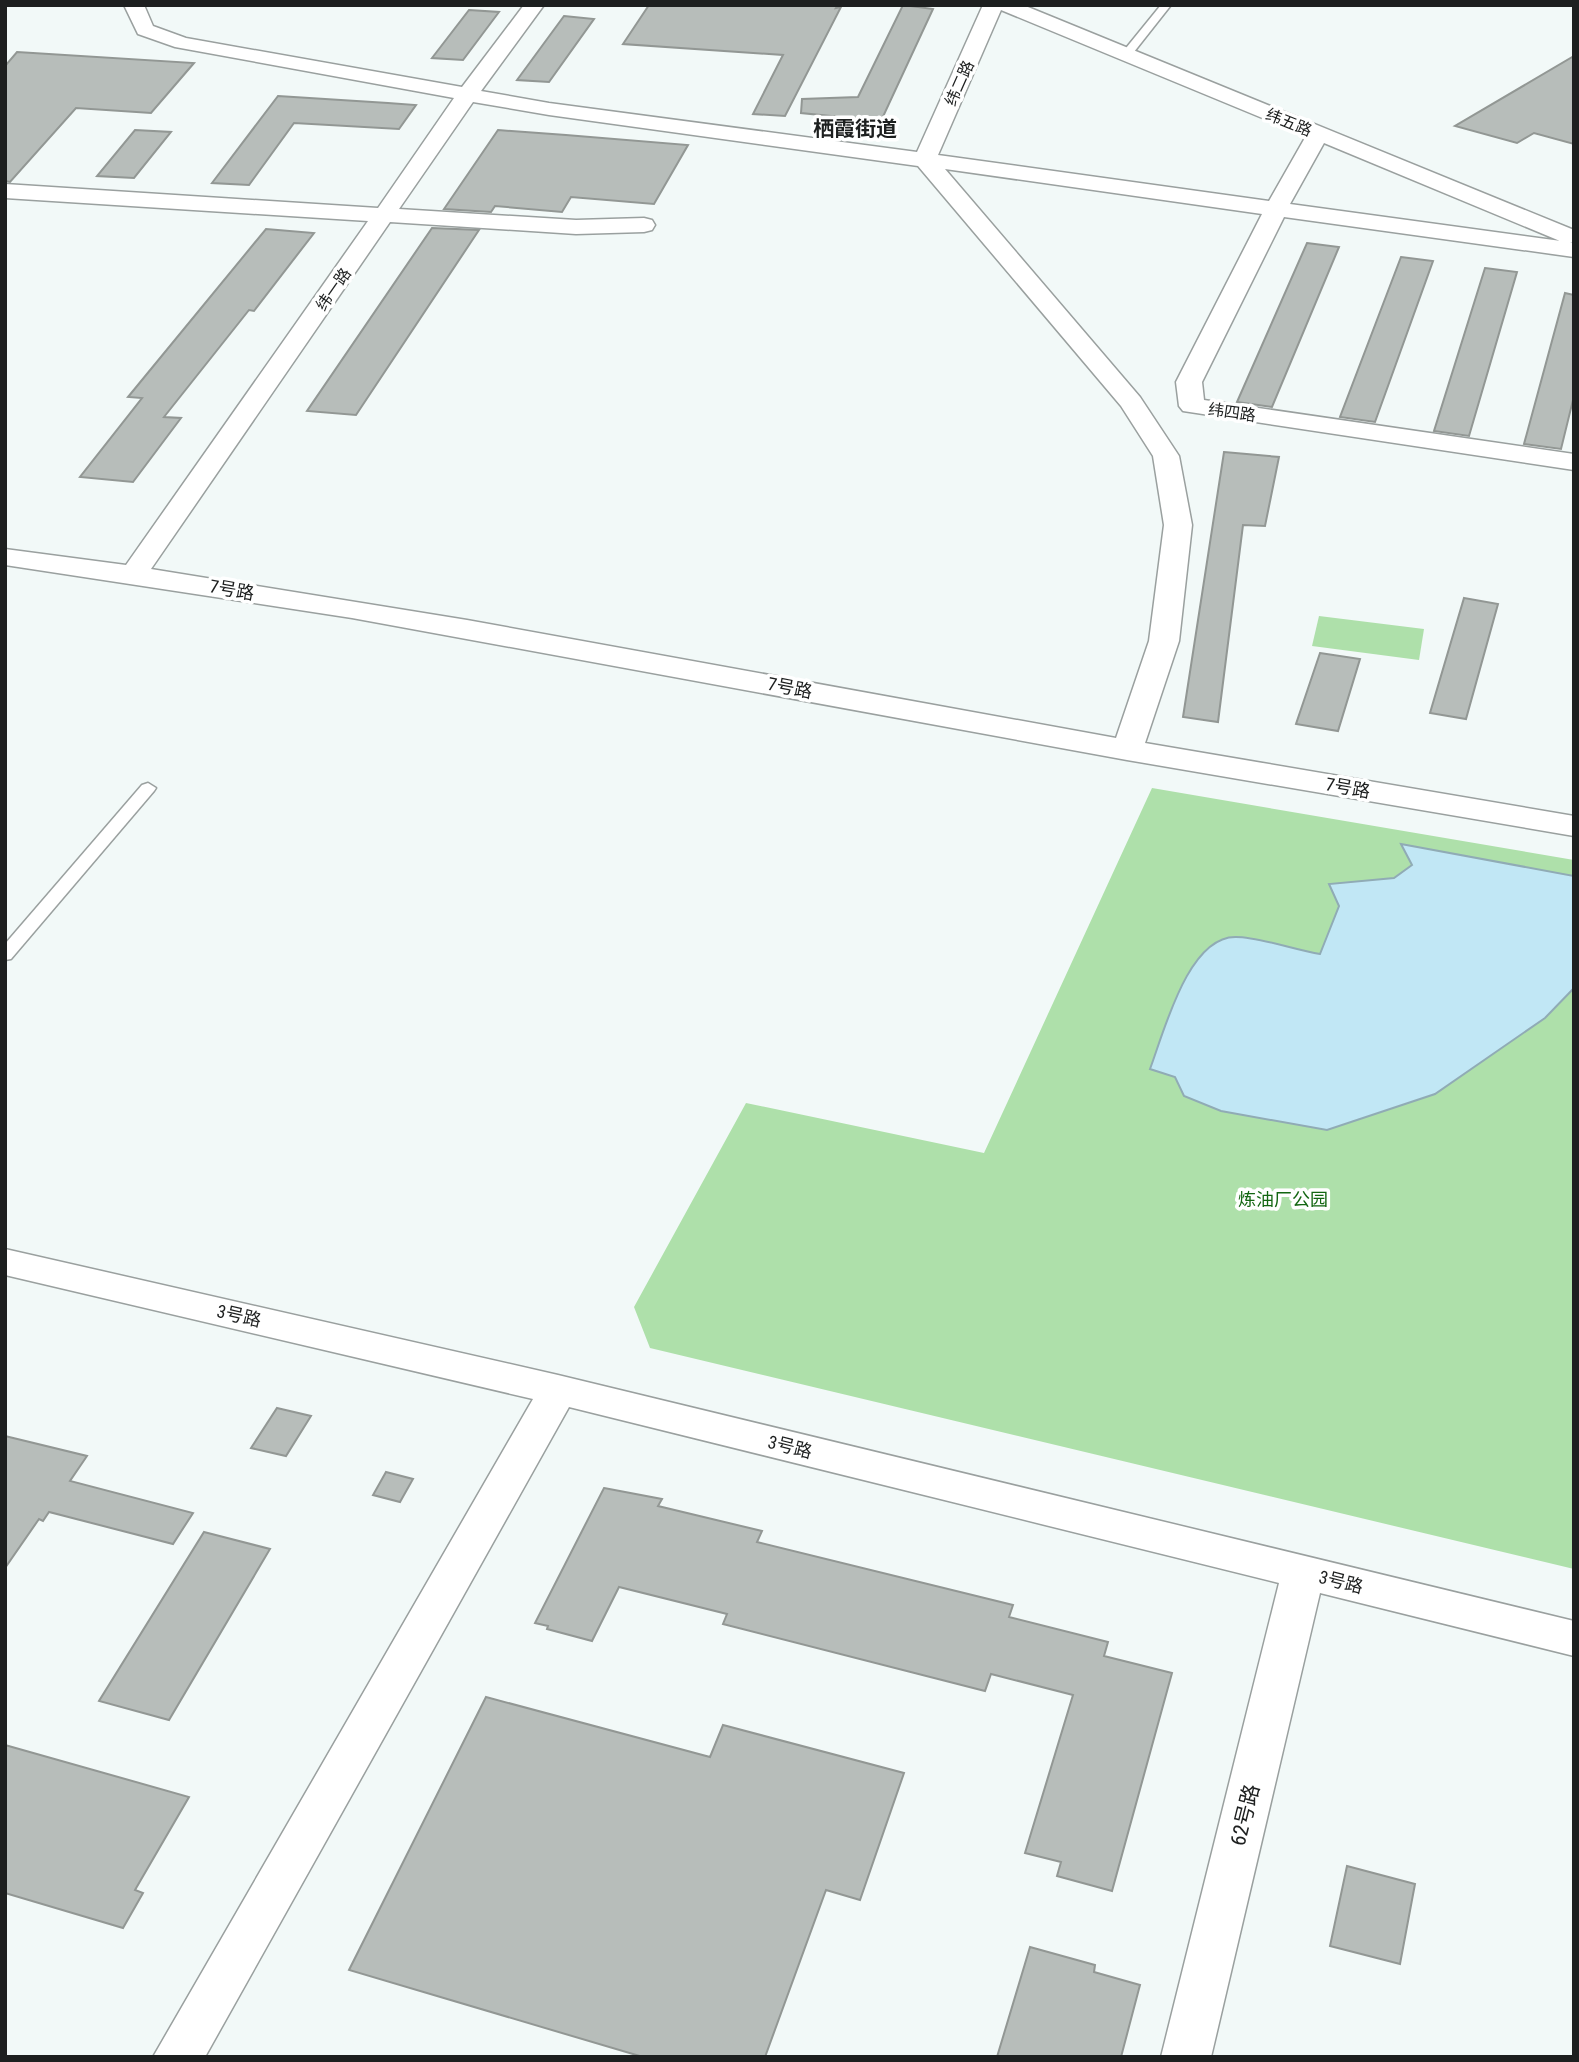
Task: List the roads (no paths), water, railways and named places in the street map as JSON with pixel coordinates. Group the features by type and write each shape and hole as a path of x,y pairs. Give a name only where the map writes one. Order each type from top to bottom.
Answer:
{"street":[{"path":"134,5 145,30 182,43 549,109 1574,250"},
{"name":"纬一路","path":"134,574 468,94 534,5"},
{"name":"纬二路","path":"925,160 993,5"},
{"name":"纬五路","path":"1005,5 1574,238"},
{"name":"纬四路","path":"1318,134 1276,208 1189,382 1192,406 1574,462"},
{"path":"925,160 1130,402 1166,456 1178,525 1164,641 1127,751"},
{"path":"5,191 576,227 644,225"},
{"name":"7号路","path":"5,557 134,574 647,662 1127,751 1574,826"},
{"name":"3号路","path":"5,1262 558,1390 1574,1639"},
{"path":"178,2057 558,1390"},
{"name":"62号路","path":"1186,2057 1303,1573"}],"lane":[{"path":"1126,55 1166,5"},
{"path":"5,955 148,788"}],"water":[{"path":"1401,844 1574,876 1574,988 1545,1018 1435,1094 1327,1130 1221,1111 1184,1096 1175,1077 1150,1069 1180,989 1204,952 1219,941 1236,937 1320,954 1339,906 1329,884 1394,878 1412,865"}],"district":[{"name":"栖霞街道","path":"855,129"}],"park label":[{"name":"炼油厂公园","path":"1283,1200"}]}
